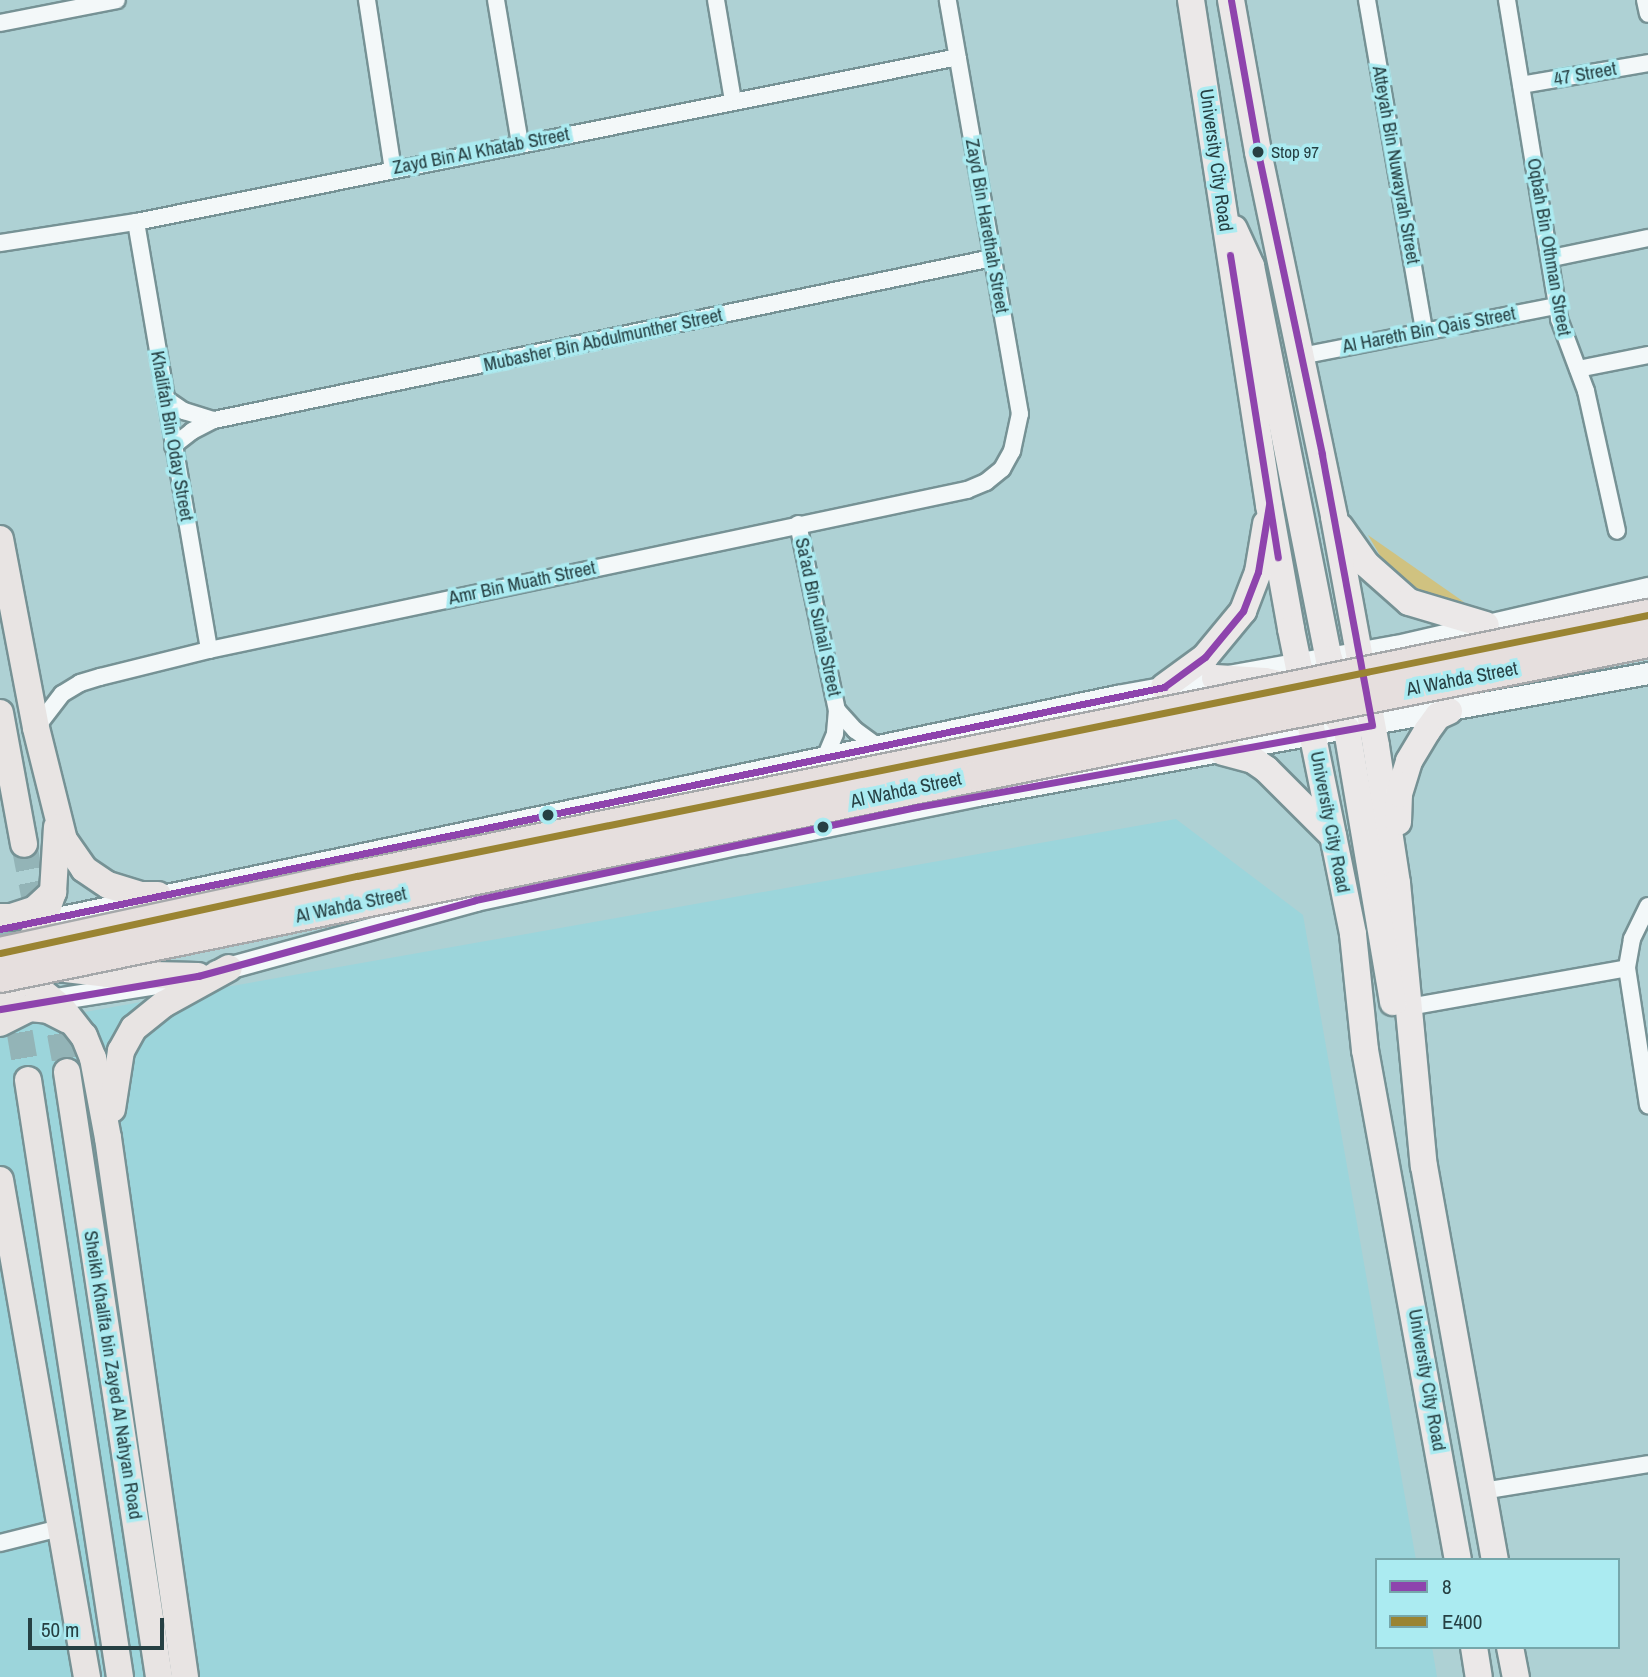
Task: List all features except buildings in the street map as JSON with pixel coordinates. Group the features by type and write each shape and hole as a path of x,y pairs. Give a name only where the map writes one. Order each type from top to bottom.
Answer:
{"highway":[{"path":"0,539 36,729 56,818 69,851 93,876 124,891 158,895"},
{"name":"Al Wahda Street","path":"12,966 370,873 1648,615"},
{"name":"Al Wahda Street","path":"12,966 1648,642"},
{"path":"0,713 24,845"},
{"path":"0,1008 12,966 43,921 53,892 56,818"},
{"path":"0,917 11,917 35,909 53,892"},
{"path":"12,966 158,895"},
{"path":"0,939 12,966 53,999 84,1036 93,1058 108,1138 185,1677"},
{"path":"12,966 87,973 198,976"},
{"path":"108,1138 117,1067 127,1037 151,1012 229,968"},
{"path":"0,1023 30,1008 48,1010 73,1023"},
{"name":"Sheikh Khalifa bin Zayed Al Nahyan Road","path":"68,1072 159,1677"},
{"name":"Sheikh Khalifa bin Zayed Al Nahyan Road","path":"28,1080 120,1677"},
{"path":"0,1180 86,1676"}],"main road":[{"name":"University City Road","path":"1191,0 1269,505 1353,934 1365,1050 1458,1558"},
{"name":"University City Road","path":"1231,0 1258,152 1334,517 1359,653 1360,727 1397,883 1424,1166 1494,1558"},
{"path":"1223,213 1240,238 1251,266 1329,659 1343,697 1360,727 1391,992 1413,1056"},
{"path":"1164,687 1206,657 1243,611 1258,572 1269,505"},
{"path":"1334,517 1366,564 1403,598 1426,610 1486,625"},
{"path":"1215,678 1265,681 1301,677 1327,705 1360,727"},
{"path":"1397,883 1399,794 1402,778 1427,731 1438,716 1448,711"},
{"path":"1223,752 1253,760 1266,769 1333,836"},
{"path":"1474,1649 1479,1677"},
{"path":"1510,1649 1516,1677"}],"street":[{"path":"0,23 117,0"},
{"path":"368,0 393,169"},
{"path":"496,0 520,143"},
{"path":"716,0 733,101"},
{"name":"Zayd Bin Harethah Street","path":"948,0 1020,414 1012,450"},
{"name":"Atteyah Bin Nuwayrah Street","path":"1367,0 1424,331"},
{"name":"Oqbah Bin Othman Street","path":"1507,0 1552,258 1557,306 1567,346 1578,369 1617,531"},
{"path":"1645,0 1648,14"},
{"name":"Zayd Bin Al Khatab Street","path":"1,244 136,222 958,57"},
{"name":"47 Street","path":"1521,85 1648,63"},
{"name":"Khalifah Bin Oday Street","path":"136,222 209,650"},
{"path":"1552,258 1648,238"},
{"name":"Mubasher Bin Abdulmunther Street","path":"173,446 192,430 214,420 992,258"},
{"name":"Al Hareth Bin Qais Street","path":"1301,356 1557,306"},
{"path":"1578,369 1648,355"},
{"path":"166,399 194,415 214,420"},
{"name":"Amr Bin Muath Street","path":"36,729 62,695 80,683 209,650 967,490 994,476 1012,450"},
{"name":"Sa'ad Bin Suhail Street","path":"798,524 837,710 835,734 825,757"},
{"path":"1301,677 1329,659 1648,588"},
{"path":"0,1008 198,976 475,900 917,807 1648,673"},
{"path":"0,929 1215,678"},
{"name":"Sa'ad Bin Suhail Street","path":"837,710 855,730 877,746"},
{"path":"1648,906 1632,939 1627,968 1648,1105"},
{"path":"1409,1007 1627,968"},
{"path":"1482,1491 1648,1464"},
{"path":"0,1543 60,1528"},
{"path":"164,1542 182,1574 198,1677"}],"shaded area":[{"path":"1368,535 1464,602 1437,597 1412,586 1382,559"},
{"path":"1176,819 1303,915 1416,1558 1375,1558 1375,1649 1432,1649 1437,1677 0,1677 0,1027"}],"tunnel":[{"path":"24,844 40,926"},
{"path":"0,917 28,1080"},
{"path":"53,995 67,1072"}],"transit line":[{"name":"8","path":"0,1009 198,976 475,900 917,807 1372,725 1322,454 1258,152 1231,0"},
{"name":"8","path":"1230,255 1278,557"},
{"name":"8","path":"0,929 1164,687 1205,657 1243,611 1258,572 1269,505"},
{"name":"E400","path":"0,953 357,876 1648,615"}],"place":[{"name":"Stop 97","path":"1258,152"}]}
